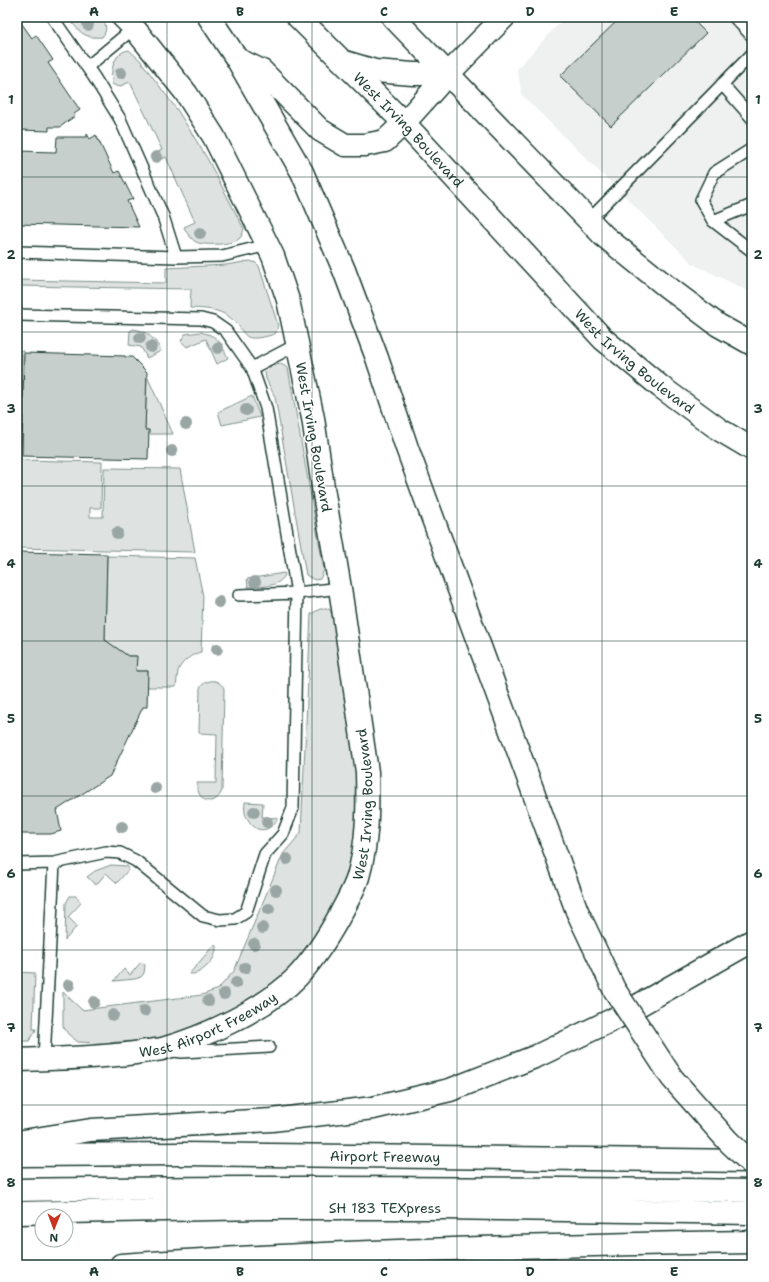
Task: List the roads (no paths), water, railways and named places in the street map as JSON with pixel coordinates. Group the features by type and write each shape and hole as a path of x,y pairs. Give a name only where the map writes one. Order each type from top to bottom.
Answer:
{"main road":[{"path":"209,17 237,59 302,172 344,270 577,911 614,989 672,1078 728,1141 752,1163"},
{"name":"West Irving Boulevard","path":"298,17 404,123 603,339 667,391 720,430 752,449"},
{"path":"237,59 262,71 320,130 345,145 365,145 385,141 404,123 448,74 504,17"},
{"path":"401,20 448,74 604,236 718,325 752,344"},
{"name":"West Irving Boulevard","path":"129,23 186,93 214,137 273,256 288,300 313,418 367,772 367,825 363,854 357,878 348,899"},
{"path":"342,61 375,71 412,74 448,74"},
{"name":"West Airport Freeway","path":"17,1060 108,1056 161,1049 217,1028 263,1004 297,977 321,947 348,899"},
{"path":"17,1142 91,1130 272,1120 372,1108 450,1090 537,1056 616,1018 752,942"},
{"name":"Airport Freeway","path":"17,1155 192,1154 752,1163"},
{"name":"SH 183 TEXpress","path":"17,1190 331,1187 752,1191"},
{"name":"SH 183 TEXpress","path":"17,1213 253,1208 428,1208 752,1213"},
{"path":"121,1265 385,1250 752,1242"},
{"path":"319,1265 385,1250"}],"lane":[{"path":"52,17 87,67 120,119 163,216 176,257"},
{"path":"734,17 752,36"},
{"path":"87,67 129,23"},
{"path":"589,220 752,54"},
{"path":"722,84 752,118"},
{"path":"752,148 714,173 701,200 713,221 752,252"},
{"path":"713,221 752,205"},
{"path":"17,252 176,257 222,256 268,245"},
{"path":"17,315 201,319 213,322 226,331 252,368 266,408 297,593 293,808 283,834 265,854 246,912 235,919 220,920 203,916 136,861 120,853 106,852 54,863 17,864"},
{"path":"252,368 298,344"},
{"path":"239,596 297,593 340,588"},
{"path":"44,1060 54,863"},
{"path":"161,1049 182,1052 269,1046"}]}
